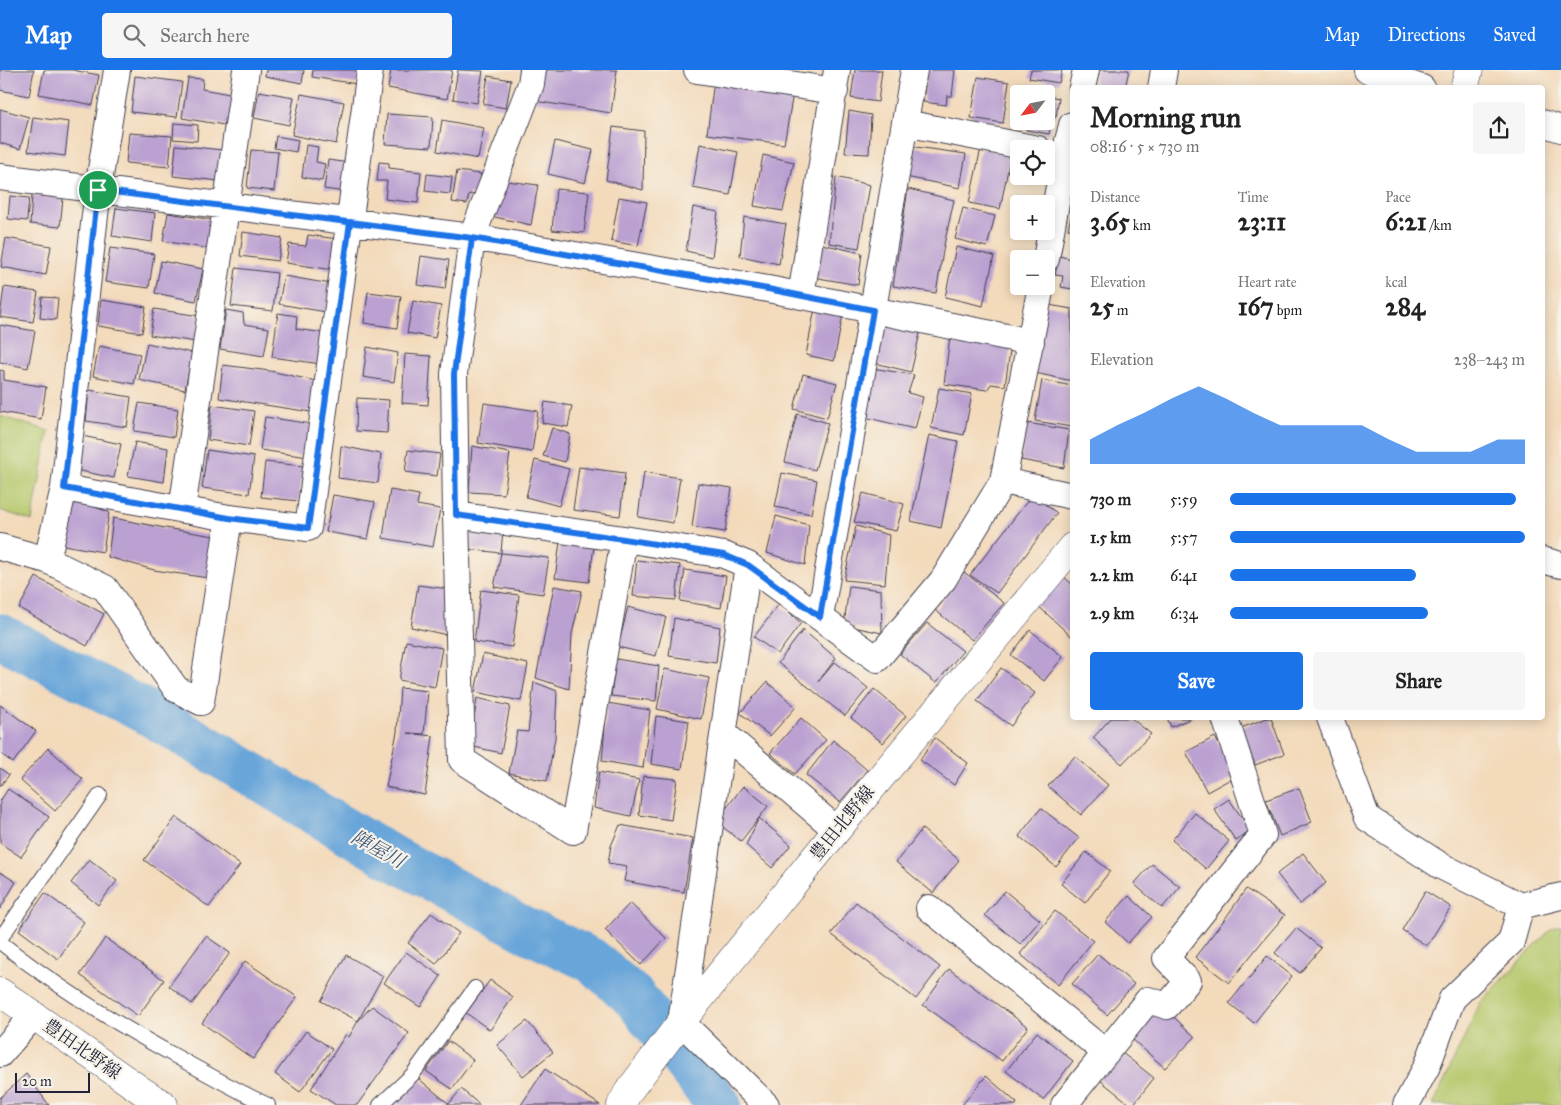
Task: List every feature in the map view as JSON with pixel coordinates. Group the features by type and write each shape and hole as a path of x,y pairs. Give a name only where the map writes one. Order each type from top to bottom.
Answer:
{"main road":[{"path":"1465,85 1469,70"},
{"name":"豊田北野線","path":"624,1098 681,1022 837,830 1070,549"},
{"name":"豊田北野線","path":"0,992 164,1105"}],"street":[{"path":"47,560 64,488 98,190 117,70"},
{"path":"182,510 246,70"},
{"path":"64,488 229,518 308,528 370,70"},
{"path":"533,70 531,84 472,238 454,374 462,760 573,831 624,539"},
{"path":"697,70 836,80 801,296"},
{"path":"820,617 914,70"},
{"path":"1083,85 1086,70"},
{"path":"1162,85 1164,70"},
{"path":"1367,70 1413,85"},
{"path":"905,123 1010,144"},
{"path":"1545,124 1561,128"},
{"path":"1047,250 1056,152 1070,128"},
{"path":"0,177 472,238 801,296 1031,342"},
{"path":"456,515 724,555 748,565 877,658 943,580 1003,481 1040,295"},
{"path":"1003,481 1070,496"},
{"path":"0,546 47,560 105,588 176,689 201,702 229,518"},
{"path":"1545,561 1561,565"},
{"path":"748,565 681,1022 766,1105"},
{"path":"1064,1105 1148,1000 1167,1006 1188,981 1166,958 1263,835 1226,720"},
{"path":"1331,720 1368,818 1441,866 1521,906 1561,896"},
{"path":"724,734 837,830"},
{"path":"1406,1105 1427,1066 1452,999 1510,942 1521,906"},
{"path":"929,908 1106,1053"},
{"path":"0,1054 34,1015"}],"lane":[{"path":"100,795 0,941 26,964 125,1028 243,1094 268,1105"},
{"path":"380,1105 413,1074 475,988"}],"green space":[{"path":"0,416 49,431 32,521 0,510"},
{"path":"1561,925 1561,1105 1433,1105 1480,1003 1551,929"}],"building":[{"path":"0,70 34,70 29,96 0,90"},
{"path":"44,70 72,70 99,75 93,105 39,94"},
{"path":"266,70 304,70 302,83 265,76"},
{"path":"313,70 359,70 357,84 312,77"},
{"path":"391,70 452,70 447,99 388,88"},
{"path":"458,70 483,71 477,103 453,99"},
{"path":"539,70 617,70 611,113 534,101"},
{"path":"855,70 882,70 878,102 851,98"},
{"path":"927,70 955,70 952,96 947,96 946,105 923,102"},
{"path":"1031,70 1062,70 1059,83 1029,78"},
{"path":"1095,70 1129,70 1126,85 1095,85"},
{"path":"135,76 182,82 177,117 131,112"},
{"path":"488,76 511,80 506,108 483,104"},
{"path":"978,77 1009,82 1003,123 971,118"},
{"path":"188,78 203,79 202,89 235,95 230,126 182,118"},
{"path":"714,81 793,94 784,144 707,134"},
{"path":"259,91 294,97 289,125 254,118"},
{"path":"301,94 344,102 336,144 292,135"},
{"path":"1055,97 1059,98 1055,117"},
{"path":"0,109 29,117 20,149 0,143"},
{"path":"849,111 871,115 869,154 845,153"},
{"path":"387,114 433,117 431,147 385,144"},
{"path":"33,117 69,122 65,156 28,151"},
{"path":"442,120 484,128 478,159 437,151"},
{"path":"174,123 198,125 197,141 173,139"},
{"path":"613,127 644,131 643,190 606,180"},
{"path":"1026,130 1050,130 1049,134"},
{"path":"129,133 172,136 169,167 126,163"},
{"path":"276,136 298,140 296,152 274,148"},
{"path":"555,141 593,150 585,183 548,174"},
{"path":"700,144 738,152 730,195 693,188"},
{"path":"176,145 222,150 219,181 173,176"},
{"path":"306,145 318,147 316,162 325,164 322,181 302,177"},
{"path":"909,146 966,154 960,188 906,177"},
{"path":"981,148 1010,154 1000,209 969,203"},
{"path":"251,150 278,152 274,191 247,188"},
{"path":"763,155 794,162 783,211 754,206"},
{"path":"328,160 349,163 345,192 324,189"},
{"path":"379,162 389,163 389,168 421,172 418,203 385,199 387,181 377,181"},
{"path":"457,171 481,174 478,196 469,194 467,204 452,202"},
{"path":"427,174 452,177 450,194 425,191"},
{"path":"836,177 870,185 859,248 829,243"},
{"path":"507,181 538,185 531,225 490,216"},
{"path":"556,189 589,192 584,233 552,230"},
{"path":"908,189 954,200 936,293 893,286"},
{"path":"32,195 63,198 60,227 30,224"},
{"path":"10,196 29,198 27,221 8,219"},
{"path":"619,197 647,202 638,246 611,241"},
{"path":"693,207 718,212 712,257 686,251"},
{"path":"116,208 155,213 152,242 112,236"},
{"path":"963,208 995,216 987,247 955,239"},
{"path":"168,213 214,220 210,249 163,241"},
{"path":"744,217 786,224 779,264 740,256"},
{"path":"243,232 282,238 278,261 240,256"},
{"path":"308,235 338,239 334,270 286,263 289,244 306,246"},
{"path":"6,238 51,246 46,275 1,267"},
{"path":"817,243 862,253 858,285 813,277"},
{"path":"956,247 994,256 983,306 945,297"},
{"path":"110,248 154,254 149,288 105,282"},
{"path":"421,256 449,260 445,289 417,285"},
{"path":"1059,256 1070,259 1070,289 1061,287 1063,276 1055,275"},
{"path":"161,261 203,269 196,301 155,293"},
{"path":"236,268 277,273 273,311 231,306"},
{"path":"284,276 331,284 326,312 279,304"},
{"path":"4,287 38,292 33,322 0,317"},
{"path":"368,292 401,296 397,328 364,323"},
{"path":"42,297 58,298 56,320 40,318"},
{"path":"101,300 146,307 142,333 98,326"},
{"path":"413,301 441,306 435,338 407,333"},
{"path":"816,303 844,309 834,361 806,355"},
{"path":"1043,304 1070,309 1070,381 1035,373"},
{"path":"154,309 200,316 196,342 150,335"},
{"path":"226,310 243,313 244,324 269,328 264,356 220,349"},
{"path":"278,313 297,316 296,329 325,333 321,364 272,357"},
{"path":"880,324 920,333 911,372 871,362"},
{"path":"0,325 35,331 28,368 0,362"},
{"path":"950,336 1011,344 1005,386 991,384 987,390 944,384"},
{"path":"147,343 192,353 185,390 139,380"},
{"path":"99,346 140,354 134,384 93,376"},
{"path":"367,347 398,353 394,382 363,377"},
{"path":"405,354 431,356 428,405 402,403"},
{"path":"223,365 270,371 316,381 311,412 219,398"},
{"path":"872,368 914,375 908,393 923,397 915,429 864,417"},
{"path":"0,370 4,371 4,380 46,387 41,419 0,412"},
{"path":"803,374 837,383 827,418 794,409"},
{"path":"1042,380 1070,386 1070,427 1035,421"},
{"path":"939,388 972,394 964,435 931,428"},
{"path":"89,390 131,397 127,427 86,421"},
{"path":"357,398 389,400 387,433 356,431"},
{"path":"545,402 572,406 568,427 542,423"},
{"path":"139,403 178,409 174,437 134,431"},
{"path":"484,403 538,411 532,452 478,443"},
{"path":"212,405 254,411 249,446 208,440"},
{"path":"797,414 828,423 815,470 785,462"},
{"path":"265,417 312,424 308,457 260,450"},
{"path":"1027,423 1069,430 1064,468 1021,460"},
{"path":"552,428 570,434 565,462 543,456"},
{"path":"929,435 958,441 941,528 911,521"},
{"path":"82,436 121,444 114,478 76,470"},
{"path":"135,442 168,448 164,482 128,476"},
{"path":"341,446 381,454 378,483 338,478"},
{"path":"472,446 510,453 504,494 469,492"},
{"path":"207,450 254,457 249,494 202,488"},
{"path":"408,450 440,454 437,476 405,472"},
{"path":"535,460 569,469 559,506 526,497"},
{"path":"265,462 303,466 299,501 261,497"},
{"path":"579,467 625,473 620,516 573,510"},
{"path":"644,472 680,478 673,523 638,517"},
{"path":"782,473 817,480 811,514 775,507"},
{"path":"698,483 732,488 725,532 692,527"},
{"path":"390,490 419,495 417,505 440,509 433,547 383,538"},
{"path":"863,493 904,504 896,531 854,522"},
{"path":"333,495 375,502 368,539 326,532"},
{"path":"1032,495 1057,513 997,593 970,575"},
{"path":"68,498 109,512 103,552 58,544"},
{"path":"776,516 809,525 805,565 767,553"},
{"path":"113,518 214,536 208,578 154,570 108,557"},
{"path":"469,525 503,529 501,553 467,549"},
{"path":"856,526 889,535 885,584 844,580"},
{"path":"560,542 594,547 589,582 555,578"},
{"path":"501,553 549,558 543,594 494,587"},
{"path":"637,560 680,565 676,600 633,596"},
{"path":"685,570 726,576 721,608 680,601"},
{"path":"964,572 1004,603 972,640 935,610"},
{"path":"1062,575 1070,582 1070,635 1036,604"},
{"path":"36,577 104,614 87,646 19,608"},
{"path":"418,585 449,589 447,635 411,627"},
{"path":"554,586 582,591 572,634 569,689 536,678"},
{"path":"849,586 881,590 882,633 844,625"},
{"path":"481,590 519,595 512,647 474,642"},
{"path":"779,604 801,623 778,654 754,637"},
{"path":"628,607 666,617 656,656 618,647"},
{"path":"674,618 720,627 716,663 669,656"},
{"path":"927,623 963,651 936,683 900,654"},
{"path":"803,630 836,658 818,682 835,662 868,688 845,716 778,663"},
{"path":"1030,630 1063,657 1044,681 1011,655"},
{"path":"406,641 442,648 435,687 399,680"},
{"path":"483,654 528,664 521,701 475,692"},
{"path":"616,659 659,666 656,701 611,696"},
{"path":"1001,668 1035,693 1011,726 977,701"},
{"path":"665,669 709,678 701,719 657,709"},
{"path":"534,682 557,691 555,738 547,781 509,773 517,731 528,732"},
{"path":"767,682 796,707 770,736 740,713"},
{"path":"400,688 428,691 424,734 408,733 433,736 425,795 386,787 397,732"},
{"path":"874,689 906,716 883,743 851,718"},
{"path":"477,698 510,706 501,753 470,746"},
{"path":"607,703 650,710 643,768 602,761"},
{"path":"0,705 36,731 13,763 0,753"},
{"path":"656,716 689,721 682,769 651,764"},
{"path":"801,718 826,740 795,774 770,753"},
{"path":"1109,720 1134,720 1151,734 1122,764 1093,738"},
{"path":"1168,720 1187,720 1171,727"},
{"path":"1262,720 1272,720 1284,754 1255,765 1241,728"},
{"path":"1215,737 1236,776 1207,792 1186,752"},
{"path":"935,738 968,763 954,785 920,760"},
{"path":"833,740 867,770 840,802 806,775"},
{"path":"48,748 83,779 55,811 20,780"},
{"path":"1075,756 1108,785 1081,815 1048,786"},
{"path":"0,768 9,775 0,786"},
{"path":"599,772 639,780 631,816 594,808"},
{"path":"643,776 677,779 671,820 639,815"},
{"path":"743,786 768,806 741,841 716,822"},
{"path":"1299,788 1312,822 1280,836 1266,800"},
{"path":"8,789 49,817 21,857 0,843 0,801"},
{"path":"1229,799 1251,831 1236,841 1214,809"},
{"path":"1041,808 1079,838 1056,867 1019,836"},
{"path":"1195,813 1229,841 1206,869 1172,840"},
{"path":"176,817 240,865 209,907 144,860"},
{"path":"759,818 791,845 772,868 746,845"},
{"path":"620,825 693,838 684,892 624,881 627,866 608,863 611,846"},
{"path":"922,829 959,860 933,893 896,862"},
{"path":"1086,852 1110,871 1085,903 1061,884"},
{"path":"1303,853 1326,883 1300,904 1277,874"},
{"path":"89,859 117,881 98,905 71,883"},
{"path":"1152,864 1180,887 1162,908 1134,884"},
{"path":"0,872 16,882 0,909"},
{"path":"1246,889 1285,915 1229,983 1195,957"},
{"path":"1005,891 1040,920 1020,944 985,915"},
{"path":"1425,891 1451,907 1427,946 1402,930"},
{"path":"45,893 84,922 58,959 19,930"},
{"path":"1129,896 1152,917 1128,943 1105,922"},
{"path":"856,902 940,967 916,999 831,934"},
{"path":"630,903 666,938 641,965 605,930"},
{"path":"1055,911 1093,941 1058,985 1020,954"},
{"path":"431,913 459,933 436,964 408,943"},
{"path":"1296,928 1321,948 1300,973 1275,953"},
{"path":"206,936 230,953 192,1004 169,986"},
{"path":"105,938 164,980 138,1016 80,975"},
{"path":"406,952 441,976 420,1007 384,983"},
{"path":"1098,954 1134,984 1107,1015 1072,984"},
{"path":"346,955 383,976 358,1021 321,1001"},
{"path":"1267,956 1292,976 1254,1023 1229,1003"},
{"path":"245,961 297,997 253,1059 202,1023"},
{"path":"949,969 1028,1027 1002,1061 923,1005"},
{"path":"490,980 513,997 490,1030 466,1013"},
{"path":"1159,1003 1195,1037 1165,1068 1132,1039"},
{"path":"372,1006 409,1033 357,1105 336,1105 311,1089 346,1034 349,1037 358,1021"},
{"path":"527,1021 553,1052 523,1076 497,1045"},
{"path":"306,1031 332,1049 300,1092 275,1074"},
{"path":"1037,1032 1073,1061 1043,1100 1006,1071"},
{"path":"448,1041 473,1060 452,1089 426,1071"},
{"path":"1112,1045 1154,1078 1133,1105 1090,1072"},
{"path":"545,1069 600,1105 521,1105"},
{"path":"26,1074 49,1105 0,1105 0,1098"},
{"path":"413,1074 449,1104 461,1089 480,1105 386,1105"},
{"path":"986,1076 1017,1103 1016,1105 962,1105"}],"waterway":[{"name":"陣屋川","path":"0,636 152,715 375,848 526,930 591,960 634,997 719,1105"}],"route":[{"path":"98,190 64,488 229,518 308,528 350,222 472,238 454,374 456,515 724,555 748,565 820,617 873,310 768,289 472,238 411,230 350,222 98,190"}]}
